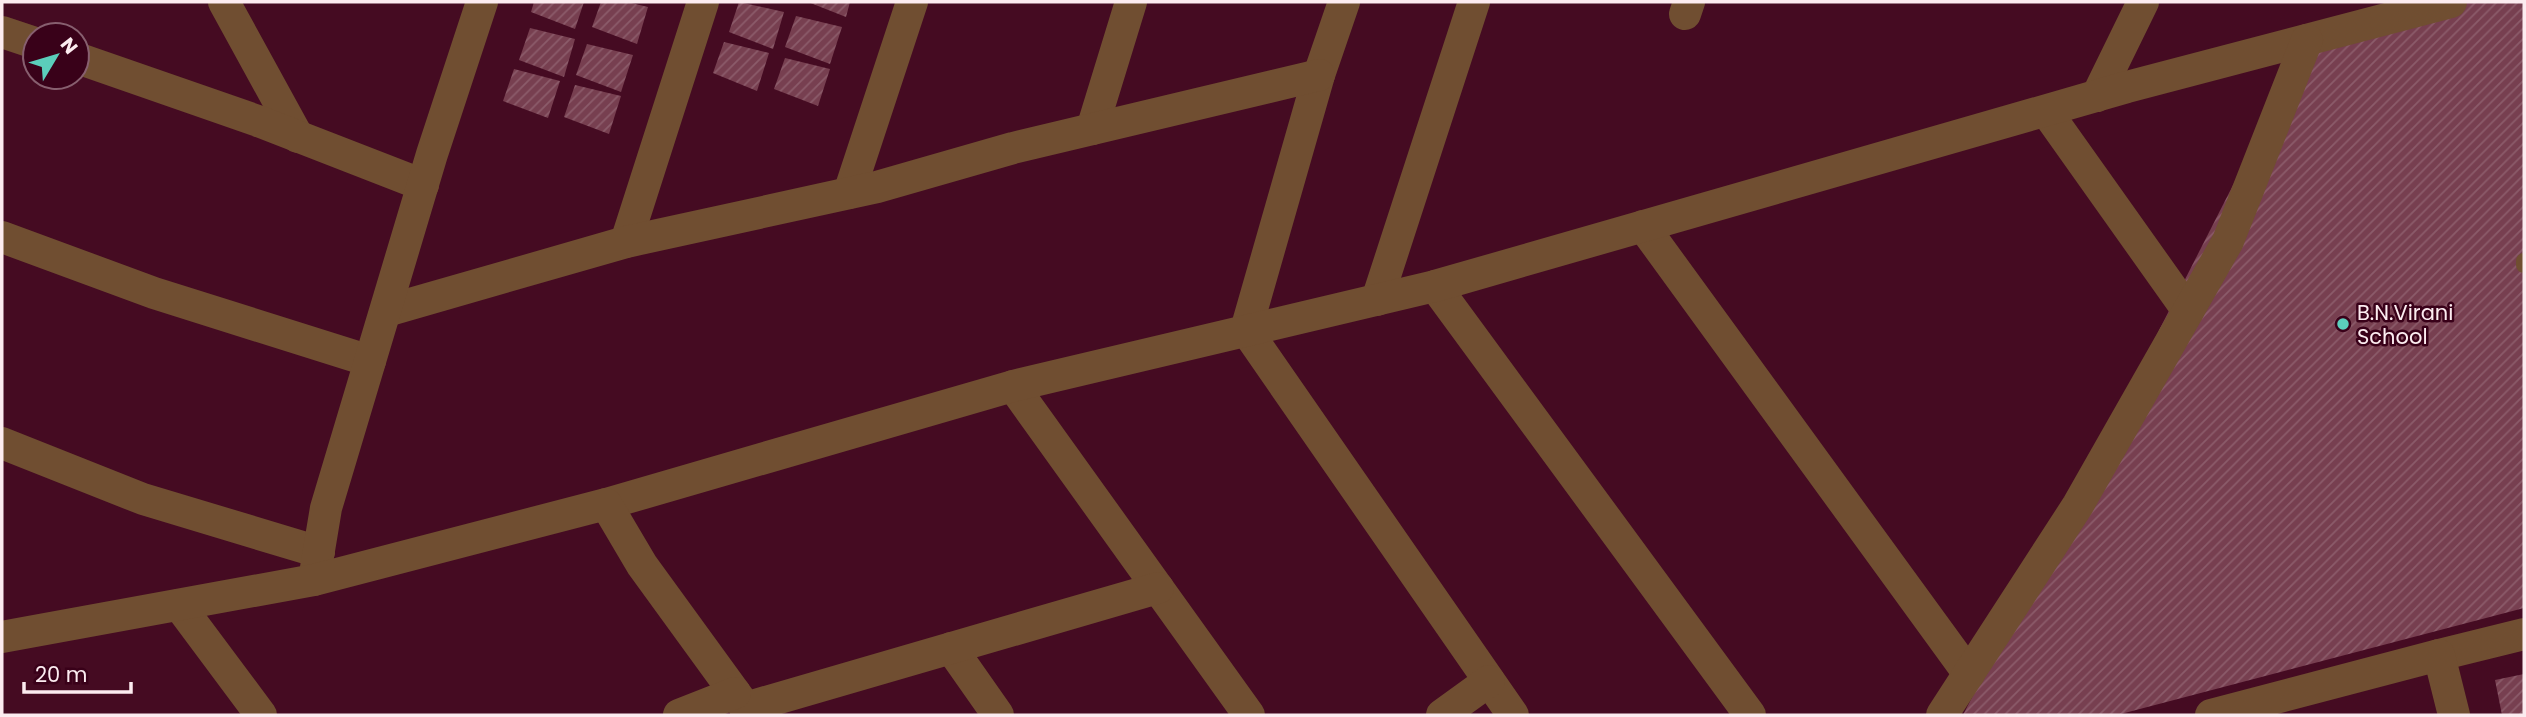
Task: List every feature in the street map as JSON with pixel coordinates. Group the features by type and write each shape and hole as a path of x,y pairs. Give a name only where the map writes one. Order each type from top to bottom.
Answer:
{"street":[{"path":"224,2 298,136"},
{"path":"626,242 703,2"},
{"path":"849,193 912,2"},
{"path":"1092,129 1131,2"},
{"path":"1247,330 1320,75 1344,2"},
{"path":"1377,300 1474,2"},
{"path":"2097,96 2143,2"},
{"path":"2,638 179,605 317,566 606,504 1013,386 1436,286 2097,96 2451,2"},
{"path":"317,566 326,508 423,186 472,10"},
{"path":"1942,715 2078,505 2228,240 2307,40"},
{"path":"91,63 298,136 423,186"},
{"path":"386,311 626,242 849,193 1092,129 1320,75"},
{"path":"2046,111 2188,311"},
{"path":"1643,226 1969,674"},
{"path":"2,237 155,293 370,361"},
{"path":"1436,286 1750,715"},
{"path":"1247,330 1513,715"},
{"path":"1013,386 1250,715"},
{"path":"2,443 317,566"},
{"path":"606,504 642,565 744,705"},
{"path":"679,715 744,705 1158,588"},
{"path":"179,605 261,715"},
{"path":"2211,715 2524,634"},
{"path":"951,648 999,715"},
{"path":"2440,655 2454,715"},
{"path":"1442,715 1489,681"}],"building":[{"path":"534,2 584,2 575,29 531,12"},
{"path":"601,2 627,2 648,7 637,44 592,27"},
{"path":"739,2 784,12 773,49 729,32"},
{"path":"808,2 850,2 846,17"},
{"name":"B.N.Virani School","path":"2456,2 2524,2 2524,608 2117,715 1963,715 2307,40"},
{"path":"796,16 842,27 830,64 785,47"},
{"path":"530,28 575,39 564,77 519,60"},
{"path":"724,42 769,53 757,91 713,73"},
{"path":"587,44 633,55 621,92 576,75"},
{"path":"785,58 830,69 818,106 774,89"},
{"path":"514,69 560,81 548,118 503,101"},
{"path":"575,85 621,96 609,134 564,117"},
{"path":"2524,674 2524,715 2502,715 2495,680"}],"place":[{"name":"B.N.Virani School","path":"2343,324"}]}
